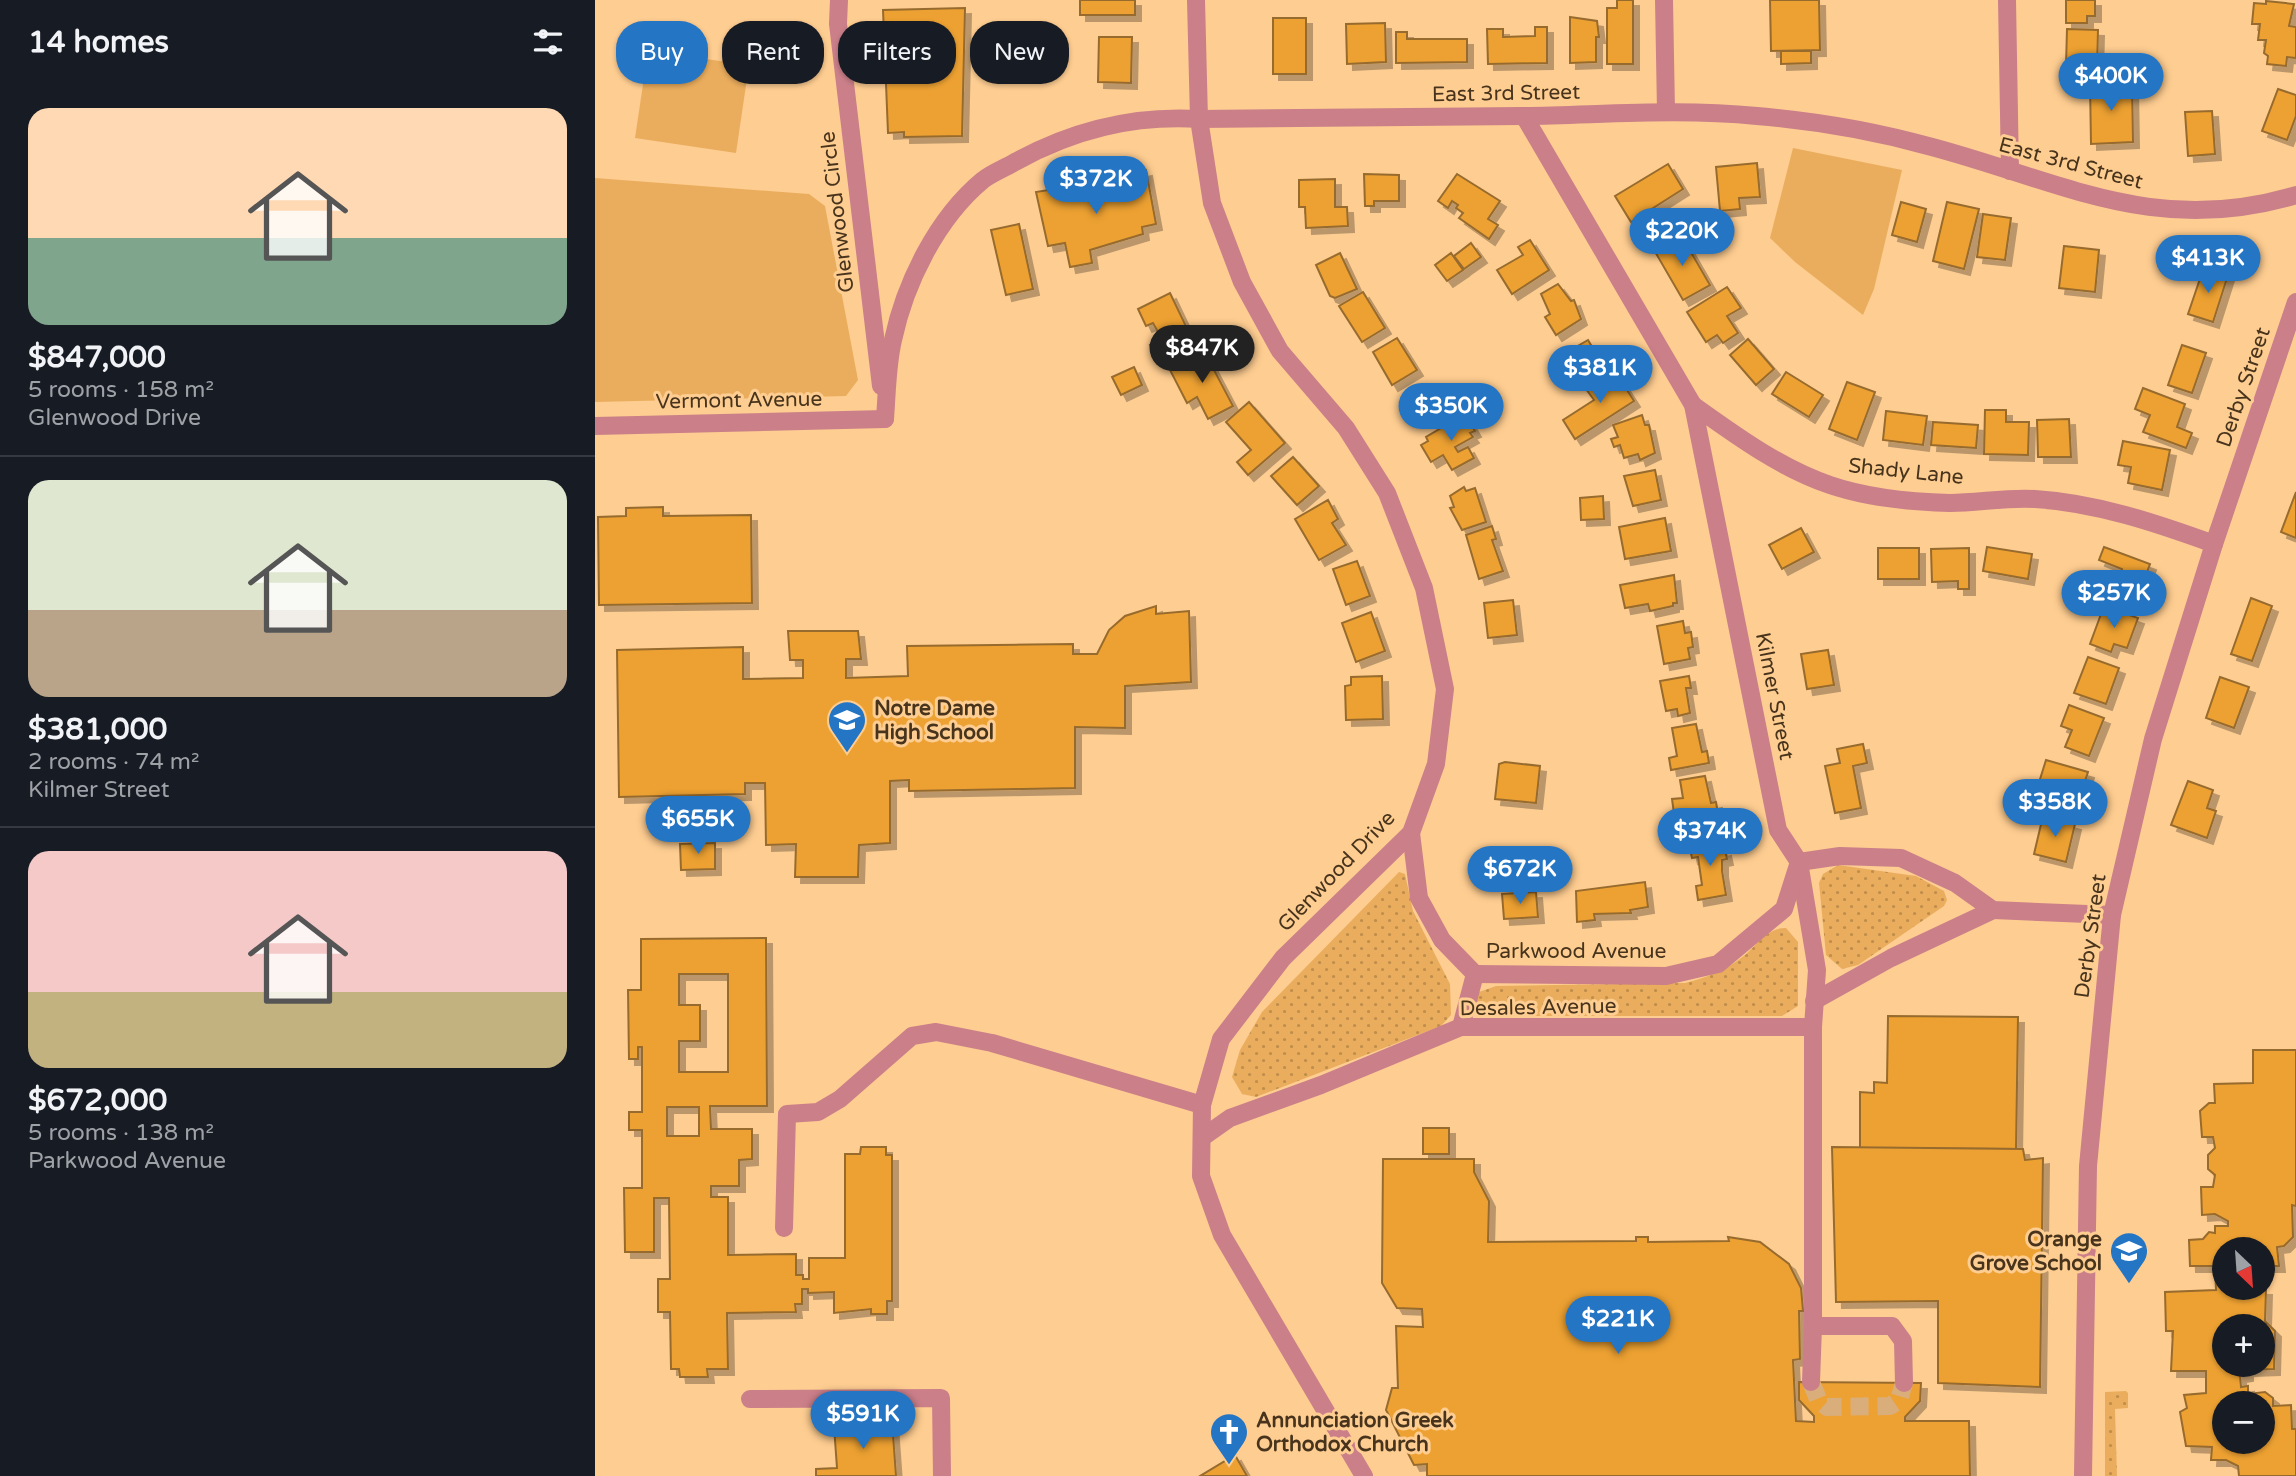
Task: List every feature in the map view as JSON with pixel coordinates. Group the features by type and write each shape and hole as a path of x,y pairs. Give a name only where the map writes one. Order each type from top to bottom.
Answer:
{"street":[{"name":"Glenwood Circle","path":"839,0 838,24 885,419"},
{"name":"Glenwood Drive","path":"1196,0 1199,120 1212,203 1243,282 1280,351 1346,428 1387,493 1424,588 1445,689 1436,764 1411,833 1283,958 1221,1039 1202,1105 1202,1176 1221,1235 1364,1476"},
{"path":"1664,0 1666,111"},
{"path":"2007,0 2010,171"},
{"name":"East 3rd Street","path":"885,419 892,341 904,300 925,254 947,219 983,180 1053,141 1108,124 1158,117 1199,120 1524,116 1666,111 1756,116 1852,127 1934,147 2111,202 2160,210 2209,212 2270,203 2296,195"},
{"name":"Kilmer Street","path":"1524,116 1693,405 1778,830 1800,862 1817,970 1813,1027 1811,1382"},
{"name":"Derby Street","path":"2083,1476 2088,1166 2112,915 2154,738 2214,544 2296,302"},
{"name":"Shady Lane","path":"1693,405 1742,440 1830,485 1888,496 1949,503 2033,498 2085,505 2153,522 2214,544"},
{"name":"Vermont Avenue","path":"595,426 885,419"},
{"path":"1411,833 1419,898 1442,940 1475,974 1461,1027"},
{"path":"1800,862 1840,856 1901,858 1955,883 1993,910"},
{"name":"Parkwood Avenue","path":"1475,974 1666,976 1718,964 1784,908 1800,862"},
{"path":"1814,1002 1891,958 1993,910 2112,915"},
{"name":"Desales Avenue","path":"1203,1137 1230,1118 1321,1085 1461,1027 1813,1027"},
{"path":"784,1228 787,1114 818,1112 840,1099 912,1036 936,1032 992,1043 1202,1105"},
{"path":"1813,1326 1892,1325 1903,1341 1904,1383"},
{"path":"750,1399 941,1398 942,1476"}],"shaded area":[{"path":"708,59 722,61 722,84 746,84 736,153 635,138 643,84 708,84"},
{"path":"1793,148 1902,170 1874,289 1863,315 1795,262 1770,238"},
{"path":"595,178 809,194 825,206 858,380 846,396 595,402"},
{"path":"1838,865 1916,876 1944,891 1947,900 1944,906 1858,965 1842,969 1826,955 1819,883 1823,874"},
{"path":"1399,872 1405,874 1413,911 1450,984 1451,1015 1441,1026 1256,1097 1242,1094 1232,1077 1240,1050 1262,1012"},
{"path":"1786,928 1798,942 1798,1006 1782,1016 1516,1016 1474,1013 1471,1005 1479,992 1496,986 1685,983 1728,967 1767,934"},
{"path":"2126,1391 2128,1408 2115,1409 2117,1476 2105,1476 2105,1392"}],"building":[{"path":"1080,0 1135,0 1135,15 1080,15"},
{"path":"1617,0 1633,0 1633,64 1607,64 1607,8 1617,8"},
{"path":"1770,0 1819,0 1820,50 1771,51"},
{"path":"2066,0 2095,0 2095,16 2087,16 2087,23 2066,23"},
{"path":"2266,1 2294,4 2289,26 2296,27 2296,58 2287,57 2286,66 2267,64 2268,56 2264,53 2266,40 2258,40 2260,24 2252,24 2254,3 2266,4"},
{"path":"965,8 962,136 904,137 904,132 888,133 886,84 956,84 956,21 883,21 883,10"},
{"path":"1570,17 1597,21 1599,37 1596,37 1596,62 1570,63"},
{"path":"1273,18 1306,18 1306,74 1273,74"},
{"path":"1385,23 1386,62 1347,64 1346,24"},
{"path":"1535,27 1547,27 1547,63 1488,64 1487,29 1503,29 1503,37 1535,36"},
{"path":"2067,29 2098,30 2097,66 2066,65"},
{"path":"1396,32 1407,32 1407,39 1467,39 1467,62 1396,63"},
{"path":"1099,37 1132,37 1131,83 1098,82"},
{"path":"1781,51 1811,51 1811,63 1781,64"},
{"path":"2132,83 2133,142 2091,144 2090,84"},
{"path":"2278,89 2296,95 2296,116 2287,140 2262,131"},
{"path":"2212,111 2215,154 2188,156 2185,112"},
{"path":"1757,163 1760,197 1739,198 1740,209 1720,211 1716,167"},
{"path":"1668,164 1683,189 1631,222 1615,196"},
{"path":"1146,170 1156,224 1142,227 1143,234 1090,250 1092,263 1070,267 1065,243 1048,246 1036,192 1067,187 1068,193 1120,187 1119,176"},
{"path":"1364,174 1399,175 1399,201 1374,201 1374,206 1365,206"},
{"path":"1457,174 1500,201 1488,219 1498,225 1489,239 1459,218 1463,213 1456,208 1458,205 1452,201 1448,208 1438,201"},
{"path":"1335,179 1335,207 1347,207 1348,226 1306,228 1305,207 1299,207 1299,180"},
{"path":"1901,202 1926,209 1917,242 1892,235"},
{"path":"1947,202 1979,209 1964,269 1933,261"},
{"path":"1983,214 2011,218 2005,260 1977,257"},
{"path":"1019,224 1033,289 1006,295 991,230"},
{"path":"1681,235 1710,285 1683,300 1654,250"},
{"path":"1530,240 1549,270 1512,294 1497,270 1523,255 1518,247"},
{"path":"1471,243 1481,257 1464,269 1454,256"},
{"path":"2064,246 2099,250 2095,292 2059,288"},
{"path":"1340,253 1357,289 1335,298 1330,296 1316,265"},
{"path":"1451,253 1463,270 1447,281 1435,265"},
{"path":"2204,267 2228,275 2213,322 2188,314"},
{"path":"1558,284 1571,301 1574,300 1581,319 1556,335 1545,317 1550,314 1541,294"},
{"path":"1727,287 1741,308 1727,316 1738,333 1723,343 1717,335 1706,342 1687,312"},
{"path":"1363,292 1385,328 1362,342 1339,306"},
{"path":"1170,293 1194,343 1157,360 1150,345 1162,339 1153,323 1146,326 1138,309"},
{"path":"1397,338 1417,370 1392,385 1373,352"},
{"path":"1748,339 1774,369 1756,385 1730,355"},
{"path":"1588,340 1594,350 1599,347 1609,364 1574,384 1569,375 1564,378 1561,373 1566,371 1561,363 1565,360 1562,355"},
{"path":"2182,345 2206,353 2192,393 2168,385"},
{"path":"1204,351 1233,406 1208,419 1197,397 1187,403 1170,370"},
{"path":"1134,367 1142,385 1121,395 1112,377"},
{"path":"1615,371 1634,401 1575,439 1563,420 1594,400 1586,389"},
{"path":"1786,372 1823,395 1809,417 1772,394"},
{"path":"1847,382 1875,392 1857,440 1829,429"},
{"path":"2143,388 2185,404 2177,427 2192,433 2186,448 2143,432 2150,415 2135,409"},
{"path":"1249,402 1285,443 1248,475 1237,462 1251,450 1226,422"},
{"path":"1985,410 2006,410 2006,422 2029,422 2028,455 1984,454"},
{"path":"1886,411 1927,416 1923,445 1883,440"},
{"path":"1465,414 1475,431 1470,433 1473,437 1455,447 1458,452 1468,447 1474,458 1452,470 1443,455 1431,462 1421,445 1428,441 1426,437"},
{"path":"1642,415 1645,425 1649,425 1655,453 1640,460 1638,454 1624,458 1620,445 1614,447 1611,439 1618,437 1613,425"},
{"path":"2069,419 2071,457 2038,457 2037,420"},
{"path":"1933,422 1978,425 1976,448 1931,445"},
{"path":"2123,441 2170,450 2162,490 2128,483 2131,467 2118,465"},
{"path":"1293,457 1319,486 1297,505 1271,476"},
{"path":"1655,470 1661,500 1633,506 1624,476"},
{"path":"1464,487 1466,491 1475,488 1486,522 1462,530 1450,508 1454,507 1450,496"},
{"path":"2296,492 2296,538 2281,532"},
{"path":"1603,496 1604,519 1581,520 1580,498"},
{"path":"1328,500 1338,519 1332,523 1346,545 1319,560 1295,519"},
{"path":"663,507 663,516 751,515 752,603 599,605 598,517 626,516 626,508"},
{"path":"1665,518 1671,551 1625,559 1619,527"},
{"path":"1492,526 1496,539 1492,540 1503,571 1479,579 1466,535"},
{"path":"1801,528 1814,552 1782,569 1769,545"},
{"path":"1987,547 2032,554 2028,579 1983,571"},
{"path":"2104,547 2150,564 2135,604 2112,596 2122,569 2099,560"},
{"path":"1878,548 1919,548 1919,579 1878,579"},
{"path":"1969,548 1969,589 1958,589 1958,581 1932,582 1931,549"},
{"path":"1357,561 1370,596 1346,605 1333,569"},
{"path":"1674,575 1677,603 1673,603 1673,606 1650,611 1648,604 1625,608 1620,585"},
{"path":"2251,598 2272,606 2252,661 2231,654"},
{"path":"1513,600 1517,635 1488,638 1484,603"},
{"name":"Notre Dame High School","path":"1156,606 1156,614 1189,611 1191,682 1125,686 1125,728 1075,727 1075,788 909,791 909,780 890,781 890,843 859,845 858,877 795,877 796,844 766,845 765,783 745,783 745,794 619,797 617,650 743,647 743,679 803,678 803,660 790,660 788,631 858,631 861,659 846,659 846,678 908,676 907,646 1073,644 1073,654 1097,654 1109,630 1125,616"},
{"path":"2104,606 2138,618 2127,648 2114,644 2111,652 2090,644"},
{"path":"1371,612 1385,651 1356,662 1342,623"},
{"path":"1683,621 1685,633 1691,632 1693,647 1688,648 1690,659 1664,664 1657,626"},
{"path":"1828,650 1834,685 1807,689 1801,654"},
{"path":"2088,657 2119,668 2106,704 2074,693"},
{"path":"1382,676 1383,719 1346,720 1345,686 1351,685 1351,677"},
{"path":"1689,676 1691,688 1686,688 1690,713 1678,716 1677,709 1666,711 1660,681"},
{"path":"2220,677 2249,687 2234,728 2206,718"},
{"path":"2069,705 2104,718 2089,756 2065,747 2072,730 2061,726"},
{"path":"1696,724 1702,752 1707,751 1709,763 1671,770 1669,758 1677,756 1672,728"},
{"path":"1863,744 1867,763 1853,766 1861,808 1835,813 1825,766 1840,763 1837,749"},
{"path":"2046,760 2088,772 2077,805 2036,792"},
{"path":"1505,762 1540,766 1536,803 1495,799 1499,764"},
{"path":"1705,776 1711,803 1716,802 1718,814 1675,821 1672,799 1683,798 1680,780"},
{"path":"2188,781 2213,790 2207,808 2216,811 2207,838 2171,825"},
{"path":"2043,816 2075,824 2066,862 2034,854"},
{"path":"1718,838 1721,851 1725,850 1727,859 1722,860 1726,895 1698,900 1696,886 1702,885 1698,857 1692,858 1690,849 1696,848 1695,842"},
{"path":"715,843 715,869 681,870 680,844"},
{"path":"1645,882 1648,907 1630,910 1631,913 1594,914 1595,920 1577,922 1576,891"},
{"path":"1536,892 1538,917 1504,919 1502,894"},
{"path":"766,938 767,1106 710,1106 711,1129 752,1129 752,1159 739,1160 739,1186 711,1186 711,1197 728,1197 728,1255 796,1254 796,1275 803,1275 803,1279 809,1279 809,1258 845,1258 845,1154 860,1154 861,1147 886,1147 886,1155 892,1155 892,1301 887,1301 887,1314 871,1314 871,1309 834,1313 834,1292 808,1293 808,1289 802,1289 802,1304 795,1304 796,1312 727,1313 728,1369 707,1369 708,1377 680,1377 679,1369 671,1369 670,1312 658,1312 658,1279 670,1279 669,1198 654,1198 654,1252 625,1252 624,1188 642,1188 642,1130 629,1130 629,1112 642,1112 642,1047 638,1047 638,1059 629,1059 628,990 641,990 641,939","holes":["679,974 728,974 728,1072 679,1072 679,1041 700,1041 700,1005 679,1005","667,1107 699,1107 699,1136 667,1136"]},
{"path":"1888,1016 2018,1017 2016,1149 1860,1148 1860,1092 1874,1093 1874,1082 1887,1083"},
{"path":"2253,1050 2296,1050 2296,1206 2292,1205 2293,1237 2284,1246 2277,1247 2279,1266 2275,1266 2275,1237 2212,1237 2212,1266 2190,1266 2189,1240 2203,1239 2209,1232 2215,1233 2215,1226 2228,1226 2228,1221 2215,1214 2202,1215 2201,1187 2213,1187 2215,1175 2208,1169 2208,1155 2215,1148 2213,1137 2202,1137 2200,1111 2209,1103 2215,1103 2214,1084 2253,1083"},
{"path":"1423,1128 1449,1128 1449,1154 1423,1154"},
{"path":"1832,1147 2023,1149 2025,1160 2043,1158 2040,1387 1938,1383 1938,1301 1836,1302"},
{"path":"1383,1159 1474,1159 1474,1172 1489,1201 1488,1242 1636,1241 1636,1237 1648,1237 1648,1242 1729,1241 1728,1237 1760,1242 1789,1264 1801,1288 1803,1311 1799,1311 1800,1359 1793,1360 1796,1421 1814,1422 1814,1416 1799,1400 1799,1382 1921,1383 1920,1401 1905,1417 1905,1421 1969,1421 1970,1476 1427,1476 1427,1464 1414,1465 1386,1410 1392,1388 1398,1388 1396,1326 1423,1327 1422,1309 1397,1308 1382,1283"},
{"path":"2212,1290 2212,1300 2266,1300 2265,1314 2212,1314 2212,1377 2240,1377 2241,1387 2248,1386 2248,1391 2212,1391 2212,1447 2186,1446 2180,1412 2187,1408 2184,1395 2206,1393 2206,1371 2171,1371 2173,1331 2166,1331 2165,1292"},
{"path":"2291,1405 2292,1429 2296,1429 2296,1476 2239,1476 2238,1466 2226,1460 2211,1460 2212,1447 2212,1454 2275,1454 2275,1406"},
{"path":"892,1421 896,1476 816,1476 816,1469 837,1468 834,1426"},
{"name":"Annunciation Greek Orthodox Church","path":"1235,1455 1247,1476 1200,1476"}],"tunnel":[{"path":"1811,1382 1818,1399 1827,1407 1890,1406 1899,1400 1904,1383"}],"place":[{"name":"Notre Dame High School","path":"847,754"},
{"name":"Orange Grove School","path":"2129,1285"},
{"name":"Annunciation Greek Orthodox Church","path":"1229,1466"}]}
